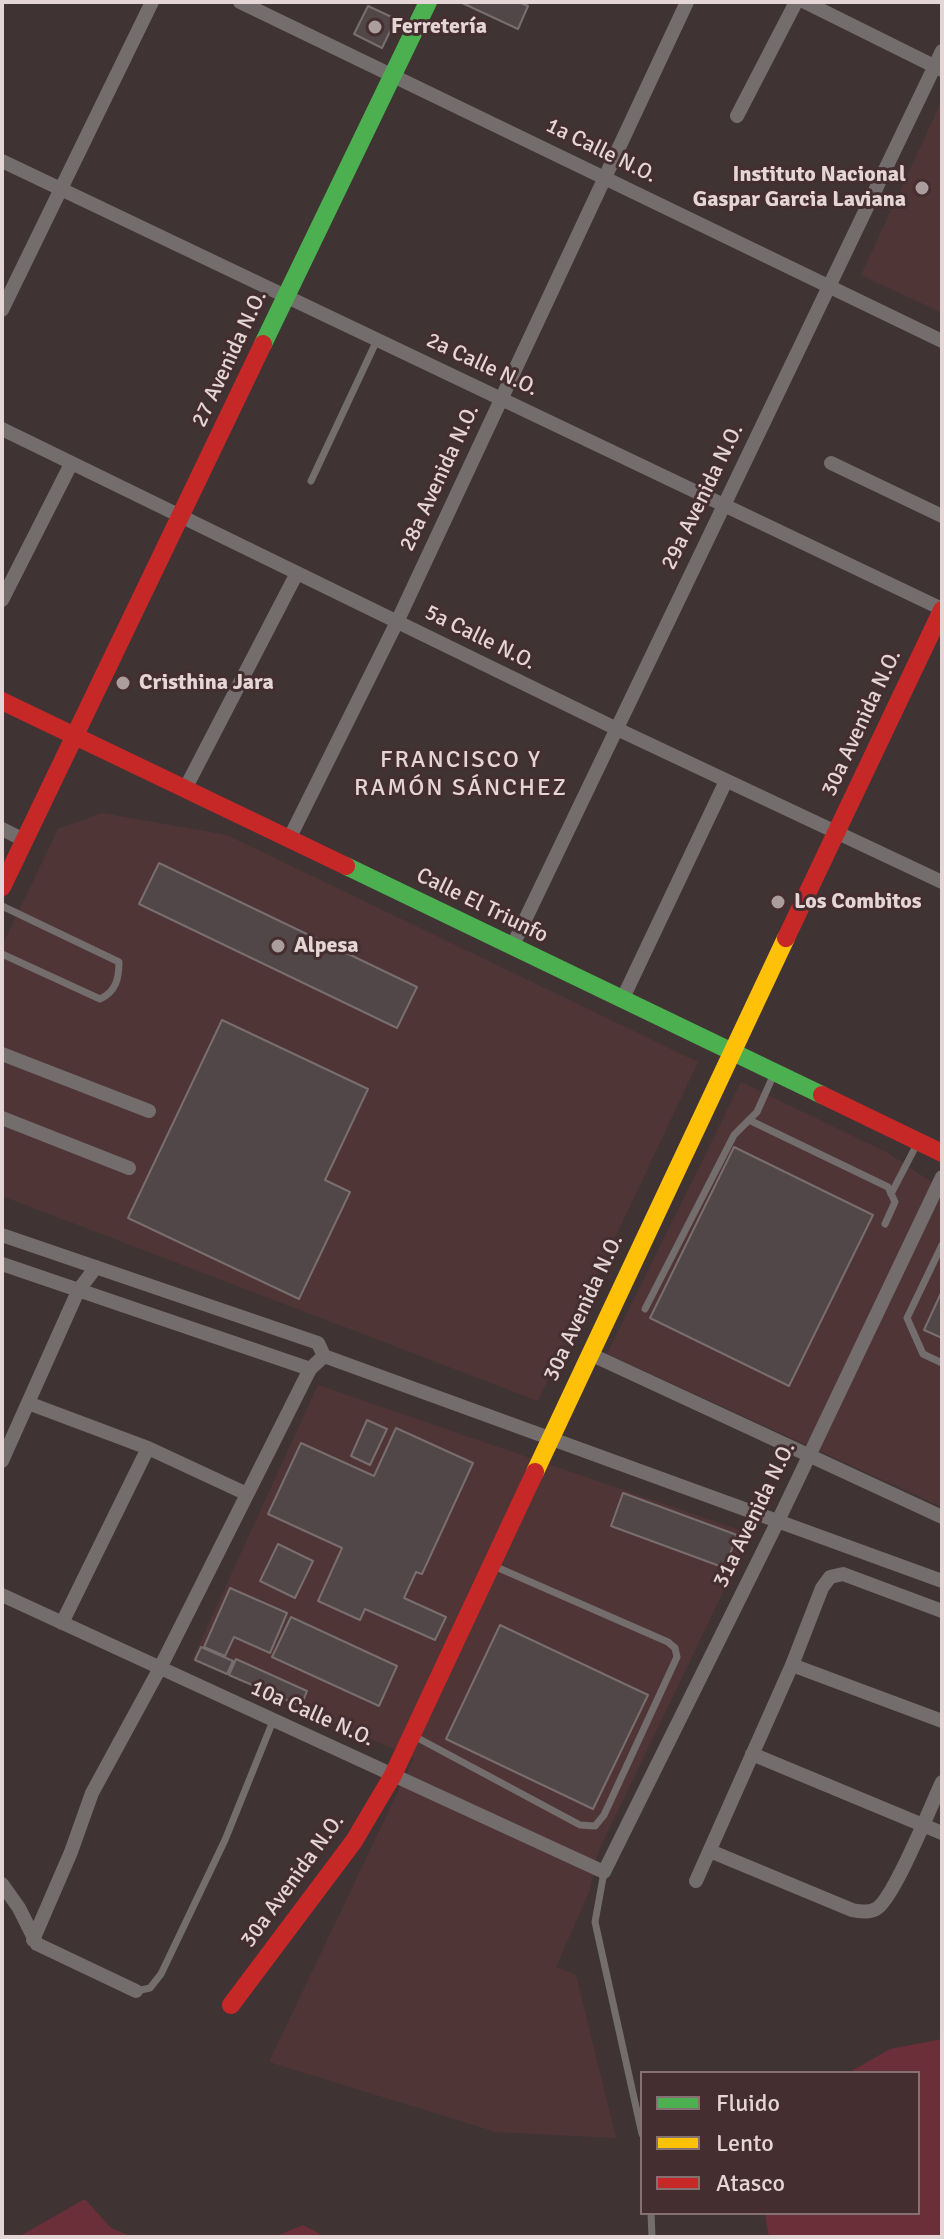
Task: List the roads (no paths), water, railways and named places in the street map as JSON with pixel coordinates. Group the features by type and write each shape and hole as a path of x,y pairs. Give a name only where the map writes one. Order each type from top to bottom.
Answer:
{"main road":[{"name":"27 Avenida N.O.","path":"2,887 118,639 181,517 428,2"},
{"name":"30a Avenida N.O.","path":"231,2005 354,1841 393,1775 549,1438 942,609"},
{"name":"Calle El Triunfo","path":"2,701 942,1153"}],"street":[{"path":"2,310 152,2"},
{"name":"1a Calle N.O.","path":"240,2 942,341"},
{"name":"28a Avenida N.O.","path":"289,839 397,622 687,2"},
{"path":"737,116 796,2"},
{"path":"805,2 938,68"},
{"name":"29a Avenida N.O.","path":"512,947 829,286 938,68 942,51"},
{"name":"2a Calle N.O.","path":"2,161 942,609"},
{"name":"5a Calle N.O.","path":"2,429 617,729 942,882"},
{"path":"831,463 942,516"},
{"path":"2,600 71,464"},
{"path":"185,789 297,573"},
{"path":"622,1000 726,781"},
{"path":"2,829 24,840"},
{"path":"2,1054 149,1111"},
{"path":"2,1118 129,1168"},
{"name":"31a Avenida N.O.","path":"604,1872 778,1521 942,1177"},
{"path":"2,1235 318,1343 324,1356 942,1581"},
{"path":"2,1264 310,1369"},
{"path":"2,1461 78,1291 96,1267"},
{"path":"590,1354 942,1517"},
{"path":"33,1940 71,1852 92,1793 160,1668 310,1369 324,1356"},
{"path":"28,1403 148,1448 247,1494"},
{"path":"62,1623 148,1448"},
{"path":"696,1881 792,1665 822,1588 830,1577 843,1574 942,1611"},
{"name":"10a Calle N.O.","path":"2,1595 604,1872"},
{"path":"792,1665 942,1721"},
{"path":"752,1754 942,1833"},
{"path":"710,1851 862,1913 876,1909 885,1901 942,1782"},
{"path":"3,1888 19,1908 37,1944 136,1991"}],"lane":[{"path":"311,481 377,340"},
{"path":"2,906 119,962 119,978 109,995 100,999 2,954"},
{"path":"645,1309 734,1135 757,1112 774,1072"},
{"path":"749,1120 888,1187 895,1202 885,1224"},
{"path":"891,1194 918,1142"},
{"path":"942,1245 907,1318 923,1354 942,1363"},
{"path":"412,1735 580,1825 595,1826 604,1815 677,1657 675,1648 668,1642 491,1565"},
{"path":"136,1991 150,1988 161,1974 225,1840 273,1721"},
{"path":"604,1872 595,1922 640,2125"},
{"path":"651,2215 652,2237"}],"place":[{"name":"Ferretería","path":"375,27"},
{"name":"Instituto Nacional Gaspar Garcia Laviana","path":"922,188"},
{"name":"Cristhina Jara","path":"123,683"},
{"name":"Los Combitos","path":"778,902"},
{"name":"Alpesa","path":"278,946"}],"district":[{"name":"FRANCISCO Y RAMÓN SÁNCHEZ","path":"461,775"}]}
